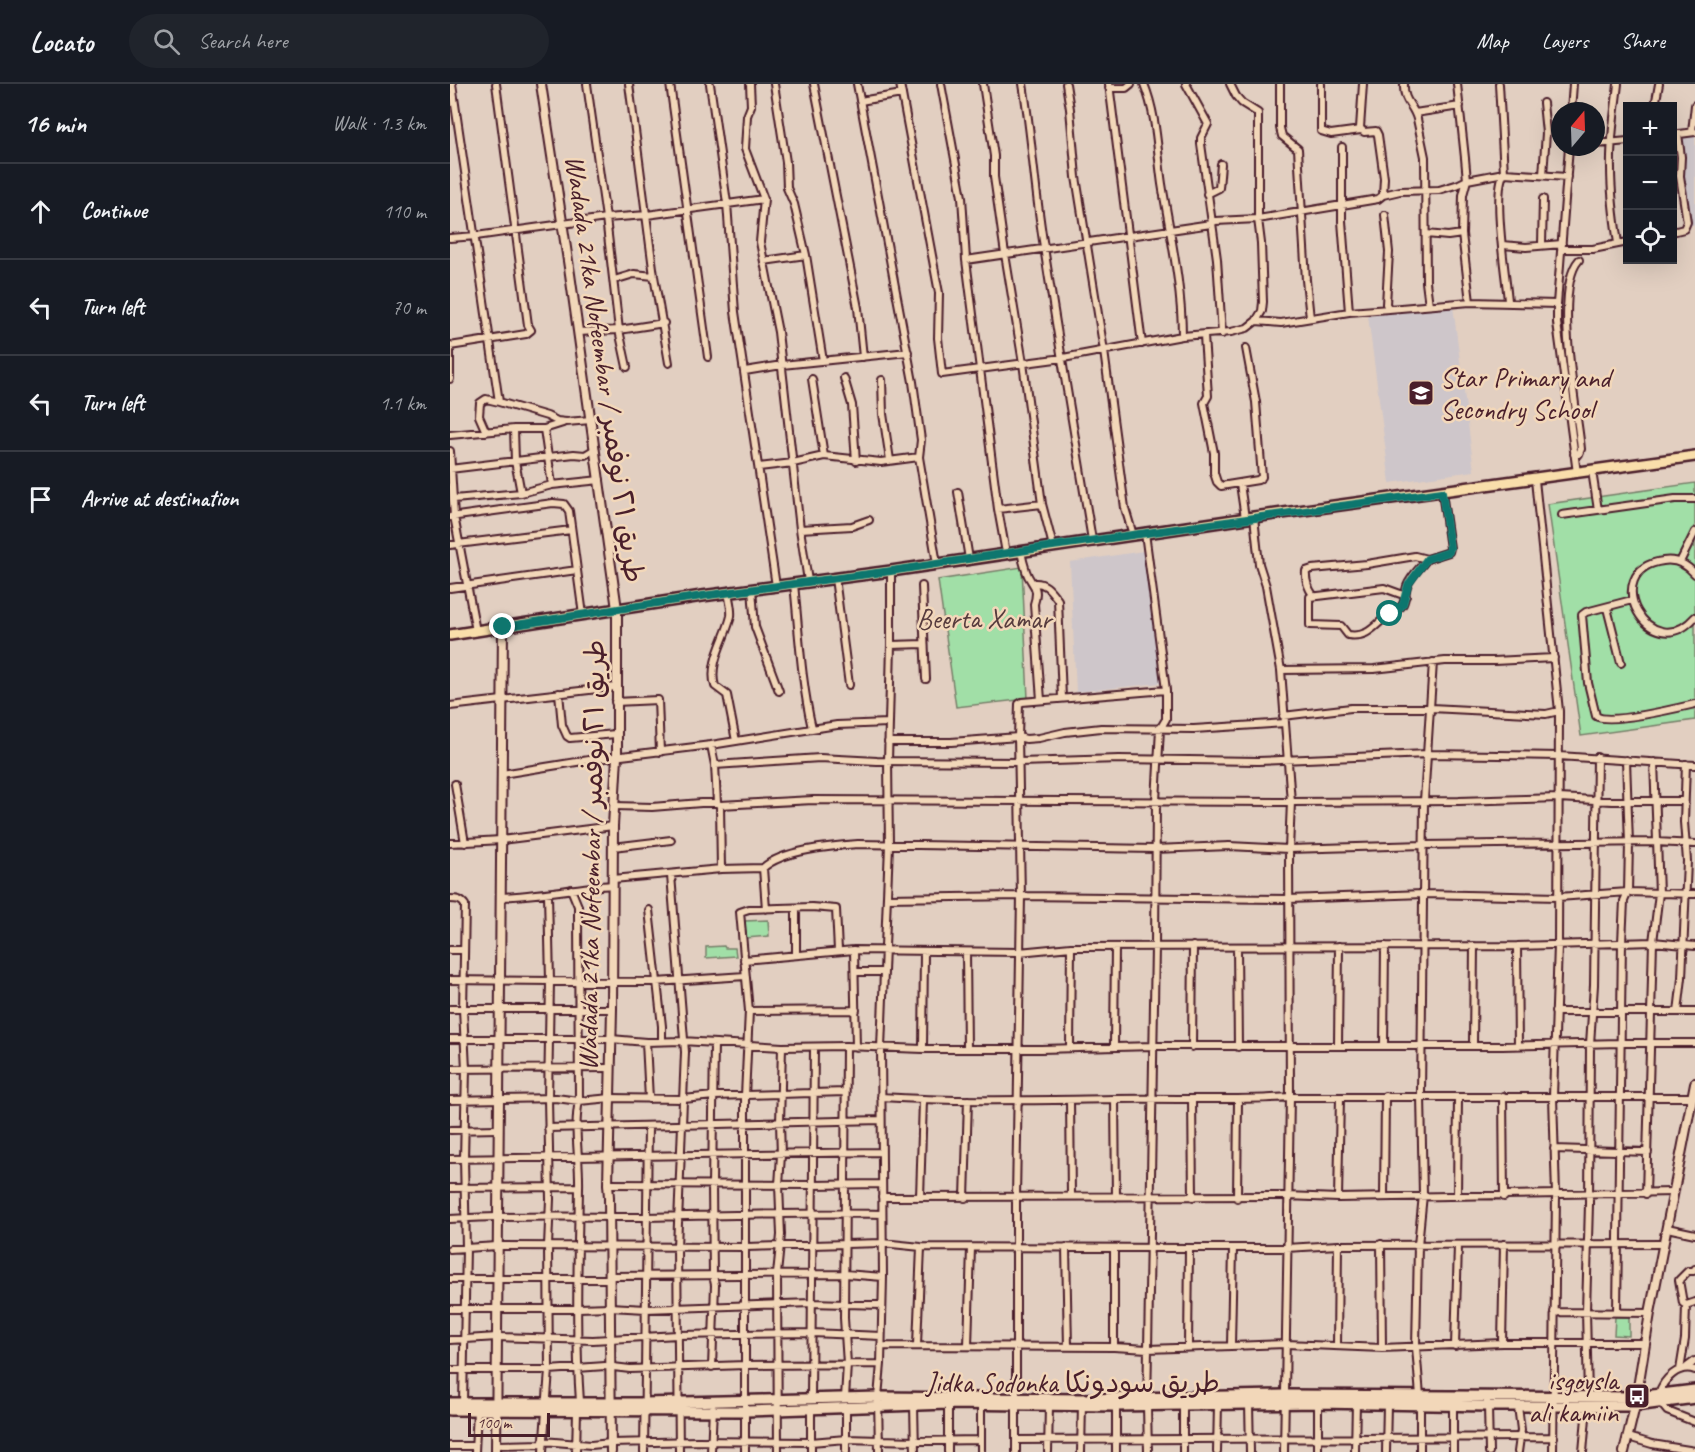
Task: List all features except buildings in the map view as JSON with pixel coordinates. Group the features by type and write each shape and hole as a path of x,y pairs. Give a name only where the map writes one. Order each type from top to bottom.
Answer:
{"main road":[{"path":"450,635 728,592 891,571 1092,540 1695,456"},
{"name":"Jidka Sodonka طريق سودونكا","path":"450,1403 496,1406 645,1407 878,1401 1147,1402 1284,1399 1553,1402 1635,1401 1695,1390"},
{"name":"Jidka Sodonka طريق سودونكا","path":"1659,1398 1695,1398"},
{"name":"Jidka Sodonka طريق سودونكا","path":"878,1401 914,1405 981,1405 1015,1402 1049,1406 1082,1402 1116,1406 1147,1402 1183,1405 1249,1404 1284,1399 1318,1403 1356,1400 1387,1404 1420,1400 1453,1406 1487,1402 1518,1406 1553,1402"},
{"name":"Jidka Sodonka طريق سودونكا","path":"450,1410 477,1410 496,1406"}],"street":[{"path":"452,84 500,402"},
{"path":"450,379 450,346 526,334 531,330 528,325 496,84"},
{"name":"Wadada 21ka Nofeembar / طريق ٢١ نوفمبر","path":"541,84 617,609 615,687 617,757 613,826 608,1184 611,1452"},
{"path":"587,84 619,330 627,367"},
{"path":"629,84 654,276 669,363"},
{"path":"710,84 727,203 734,299 776,586"},
{"path":"750,84 751,106 747,116 745,149 764,199 760,235 778,332 808,582"},
{"path":"774,84 786,162 787,188 800,225 824,361"},
{"path":"814,84 858,308 863,357"},
{"path":"857,84 908,352 921,440 919,457 937,564"},
{"path":"900,84 939,293 938,338 942,374 1063,358 1182,336 1222,334 1247,328 1256,321 1262,311 1263,302 1258,219 1258,113 1242,103 1236,96 1236,87 1230,84"},
{"path":"941,84 962,197 966,260 998,509 1006,553"},
{"path":"983,84 994,156 994,177 1042,504 1053,546"},
{"path":"1023,84 1044,248 1092,540"},
{"path":"1066,84 1076,177 1104,351 1125,508 1133,535"},
{"path":"1131,84 1126,87 1109,86 1142,344"},
{"path":"1144,84 1156,130 1179,296 1182,336"},
{"path":"1186,84 1208,124 1201,138 1201,144 1217,259 1222,334"},
{"path":"1281,84 1280,128 1282,136 1298,149 1310,318"},
{"path":"1322,84 1321,131 1331,134 1361,130 1376,131 1384,178 1383,195"},
{"path":"1361,130 1363,84"},
{"path":"1404,84 1406,102 1415,112 1425,157 1426,282 1429,304"},
{"path":"1457,84 1467,180 1463,195 1462,234 1470,302"},
{"path":"1499,84 1504,173 1500,194 1508,301"},
{"path":"1572,102 1573,84"},
{"path":"1618,84 1611,143 1611,194 1618,243"},
{"path":"1656,102 1659,84"},
{"path":"672,85 708,357"},
{"path":"860,101 902,94"},
{"path":"1543,103 1546,133 1544,175"},
{"path":"1677,134 1693,132 1695,105"},
{"path":"1415,112 1460,106"},
{"path":"1605,143 1623,142"},
{"path":"1677,142 1681,157 1680,176 1687,222 1684,229 1677,231"},
{"path":"1342,147 1342,204 1349,312"},
{"path":"1568,156 1557,323 1577,473"},
{"path":"1207,194 1219,188 1221,164"},
{"path":"966,260 1128,237 1211,224 1215,221 1258,219 1378,199 1383,195 1400,191 1438,189 1467,180 1504,173 1567,177"},
{"path":"450,238 764,199"},
{"path":"1542,244 1543,199"},
{"path":"1384,215 1388,244 1386,304 1389,309"},
{"path":"1426,234 1448,236 1462,234"},
{"path":"1503,245 1542,244 1593,249 1623,242"},
{"path":"764,261 806,255"},
{"path":"1574,454 1579,454 1581,449 1571,367 1568,299 1571,273 1579,260"},
{"path":"614,280 634,274 654,276"},
{"path":"1256,321 1281,323 1349,312 1429,304 1508,301 1557,304"},
{"path":"578,332 619,330 663,323"},
{"path":"1204,336 1208,396 1204,403 1214,453 1214,473 1221,486 1240,484 1262,477 1256,402 1246,348"},
{"path":"745,371 908,352"},
{"path":"844,378 852,405 856,461"},
{"path":"812,379 824,456"},
{"path":"882,380 883,414 891,460"},
{"path":"486,432 479,416 480,403 486,399 566,422"},
{"path":"450,435 514,429 544,429 566,422 591,420"},
{"path":"514,429 515,461 521,493"},
{"path":"544,429 552,485"},
{"path":"451,469 574,454 585,455 595,449"},
{"path":"450,451 454,499 452,517 476,631"},
{"path":"759,467 824,456 881,462 919,457"},
{"path":"1592,471 1598,510"},
{"path":"454,499 521,493 552,485 600,480"},
{"path":"1535,480 1559,711 1558,945 1553,1097 1556,1195 1553,1452"},
{"path":"1240,484 1266,586 1281,670 1291,802 1289,849 1290,1097 1284,1452"},
{"path":"958,492 969,559"},
{"path":"1313,595 1306,583 1306,571 1312,569 1367,564 1415,556 1427,559 1449,552 1442,492"},
{"path":"1563,515 1675,499 1695,499"},
{"path":"452,517 564,504 569,511 583,615"},
{"path":"998,509 1042,504"},
{"path":"800,529 852,525 869,520"},
{"path":"450,545 572,530"},
{"path":"1680,562 1695,532"},
{"path":"1145,533 1166,690 1166,719 1160,729 1156,801 1148,1452"},
{"path":"1021,551 1026,574 1034,583 1037,594 1034,604 1041,700"},
{"path":"1313,595 1310,597 1310,625 1341,626 1348,634 1354,636 1364,634 1381,624 1385,617 1400,608 1408,585 1427,559"},
{"path":"1695,574 1680,562 1668,560 1655,562 1645,567 1632,588 1632,600 1639,617 1655,628 1674,630 1683,627 1695,617"},
{"path":"450,588 577,570"},
{"path":"879,1452 878,1401 883,1277 880,1184 881,1048 889,845 888,723 891,571"},
{"path":"835,578 849,685"},
{"path":"1034,583 1039,582 1049,587 1058,600 1062,698"},
{"path":"794,584 805,700 812,728"},
{"path":"922,586 926,678"},
{"path":"1313,595 1325,596 1384,588 1406,596"},
{"path":"752,589 755,627 779,691"},
{"path":"728,592 731,616 724,633 713,677 717,689 727,695 736,741"},
{"path":"1632,600 1586,612 1582,618 1588,683 1596,716 1603,719 1637,716 1695,704"},
{"path":"1607,608 1621,663"},
{"path":"503,627 496,1449 644,1442 980,1440"},
{"path":"891,645 924,644"},
{"path":"1281,670 1374,669 1433,662 1554,658"},
{"path":"1420,1452 1420,1400 1416,1347 1418,1245 1423,1195 1421,1096 1424,801 1433,662"},
{"path":"450,706 615,687"},
{"path":"1016,1452 1016,1198 1021,896 1019,704 1062,698 1166,690"},
{"path":"559,693 562,724 567,736 570,738 616,734"},
{"path":"615,702 658,700 660,752"},
{"path":"888,742 951,742 1018,737 1026,739 1101,728 1194,729 1284,719 1351,708 1431,708 1546,714 1559,711"},
{"path":"502,774 711,745 812,728 888,723"},
{"path":"711,745 715,765 721,869"},
{"path":"715,765 820,758 1019,762 1119,759 1289,759 1428,754 1597,757 1695,765"},
{"path":"1583,1452 1587,1401 1590,1044 1594,985 1597,757"},
{"path":"1617,1312 1622,942 1624,901 1628,892 1629,843 1626,760"},
{"path":"1646,1194 1653,942 1659,893 1654,762"},
{"path":"1678,1012 1688,861 1684,801 1686,764"},
{"path":"455,784 465,843"},
{"path":"615,806 652,807 701,803 813,800 1291,802 1559,798 1597,801 1684,801"},
{"path":"450,843 501,840 613,826"},
{"path":"613,847 671,840"},
{"path":"502,897 548,894 613,882 721,869 763,868 770,861 838,845 1155,849 1229,846 1289,849 1559,843 1695,844"},
{"path":"763,868 766,909"},
{"path":"671,875 680,981 682,1041 685,1052 677,1247 679,1452"},
{"path":"571,889 578,906 579,1101 576,1127 579,1187 576,1452"},
{"path":"887,898 1021,896 1289,899 1423,894 1558,897 1628,892 1695,894"},
{"path":"543,1446 549,1370 547,1310 550,1187 548,1158 550,981 548,894"},
{"path":"450,899 463,901 465,905 463,1009 466,1069 464,1130 466,1308 463,1403"},
{"path":"745,1452 745,1096 749,1011 740,912 749,909 830,907 836,909 838,951"},
{"path":"796,908 796,954"},
{"path":"649,910 662,1041"},
{"path":"744,960 855,950 1019,952 1071,947 1517,946 1622,942 1695,946"},
{"path":"1192,1047 1193,946"},
{"path":"1338,1045 1339,946"},
{"path":"1384,1047 1385,946"},
{"path":"1473,1046 1474,946"},
{"path":"1517,946 1518,1046"},
{"path":"1070,1047 1071,947"},
{"path":"1114,1046 1115,947"},
{"path":"1237,947 1238,1047"},
{"path":"450,950 464,950"},
{"path":"855,950 856,1047"},
{"path":"923,1049 924,952"},
{"path":"966,952 967,1048"},
{"path":"856,972 884,972"},
{"path":"450,980 656,982 745,976"},
{"path":"450,1009 612,1009"},
{"path":"749,1011 856,1010"},
{"path":"1555,1012 1695,1012"},
{"path":"450,1039 611,1038 646,1042 682,1041 747,1046 923,1049 1289,1045 1422,1047 1695,1043"},
{"path":"646,1042 648,1099"},
{"path":"712,1366 715,1285 712,1214 714,1043"},
{"path":"846,1046 844,1334 847,1364 846,1452"},
{"path":"778,1452 777,1274 782,1155 780,1093 782,1047"},
{"path":"811,1452 814,1048"},
{"path":"450,1069 611,1068"},
{"path":"1624,1452 1695,1083"},
{"path":"450,1100 682,1099 845,1092"},
{"path":"881,1097 923,1100 1152,1098 1238,1100 1340,1096 1692,1097"},
{"path":"1338,1198 1340,1096"},
{"path":"1384,1197 1385,1096"},
{"path":"1503,1096 1503,1197"},
{"path":"1457,1196 1458,1097"},
{"path":"1115,1099 1116,1197"},
{"path":"1192,1099 1193,1197"},
{"path":"920,1197 923,1100"},
{"path":"965,1198 969,1100"},
{"path":"1070,1100 1071,1197"},
{"path":"1237,1198 1238,1100"},
{"path":"548,1128 881,1120"},
{"path":"644,1452 648,1126"},
{"path":"450,1130 498,1129"},
{"path":"1554,1149 1648,1152"},
{"path":"450,1159 880,1152"},
{"path":"608,1184 880,1184"},
{"path":"450,1188 579,1187"},
{"path":"882,1197 1237,1198 1287,1196 1338,1198 1423,1195 1503,1197 1674,1192"},
{"path":"450,1219 813,1212 882,1214"},
{"path":"1667,1228 1695,1234"},
{"path":"450,1249 497,1246 746,1247 812,1244 971,1248 1286,1248 1338,1245 1664,1244"},
{"path":"1502,1343 1504,1244"},
{"path":"1337,1347 1338,1245"},
{"path":"1381,1245 1382,1348"},
{"path":"1455,1346 1458,1245"},
{"path":"916,1346 921,1247"},
{"path":"1066,1247 1068,1347"},
{"path":"968,1346 971,1248"},
{"path":"1114,1248 1114,1347"},
{"path":"1188,1347 1189,1248"},
{"path":"1231,1345 1233,1248"},
{"path":"1684,1369 1686,1305 1681,1298 1679,1280 1688,1271 1695,1269"},
{"path":"450,1279 548,1280 645,1275 777,1274 845,1274 883,1277"},
{"path":"1686,1305 1695,1302"},
{"path":"450,1309 547,1310 610,1306 646,1309 811,1303 881,1305"},
{"path":"1554,1312 1650,1313"},
{"path":"450,1340 497,1337 609,1339 677,1335 812,1333 881,1336"},
{"path":"881,1346 1148,1349 1286,1344 1382,1348 1502,1343 1645,1343"},
{"path":"1695,1361 1662,1384 1659,1398 1662,1408 1695,1422"},
{"path":"450,1370 881,1364"},
{"path":"1684,1369 1695,1370"},
{"path":"1354,1452 1356,1400"},
{"path":"1081,1452 1082,1402"},
{"path":"1487,1402 1489,1452"},
{"path":"1318,1403 1318,1452"},
{"path":"948,1404 948,1452"},
{"path":"1217,1452 1218,1404"},
{"path":"1249,1404 1250,1452"},
{"path":"1386,1452 1387,1404"},
{"path":"914,1405 915,1452"},
{"path":"981,1405 981,1452"},
{"path":"1183,1405 1183,1452"},
{"path":"711,1452 713,1406"},
{"path":"1048,1452 1049,1406"},
{"path":"1116,1406 1116,1452"},
{"path":"1453,1406 1453,1452"},
{"path":"1518,1406 1521,1416 1518,1452"},
{"path":"450,1446 475,1449 477,1410"},
{"path":"1016,1440 1554,1437"},
{"path":"1628,1437 1652,1444 1695,1451"},
{"path":"1652,1444 1652,1452"}],"shaded area":[{"path":"1695,134 1695,224 1689,226 1680,136"},
{"name":"Star Primary and Secondry School","path":"1453,306 1474,471 1390,483 1368,316"},
{"path":"1144,551 1161,683 1076,692 1070,562"}],"green space":[{"path":"1695,483 1695,720 1581,736 1548,504"},
{"name":"Beerta Xamar","path":"1022,567 1028,699 956,707 938,580"},
{"path":"768,920 769,936 746,938 745,921"},
{"path":"706,947 735,948 736,956 706,958"},
{"path":"1615,1317 1629,1317 1629,1336 1614,1335"}],"place":[{"name":"Star Primary and Secondry School","path":"1421,393"},
{"name":"isgoysla ali kamiin","path":"1637,1396"}],"route":[{"path":"503,627 702,596 1442,492 1449,552 1427,559 1408,585 1403,604 1390,614"}]}
